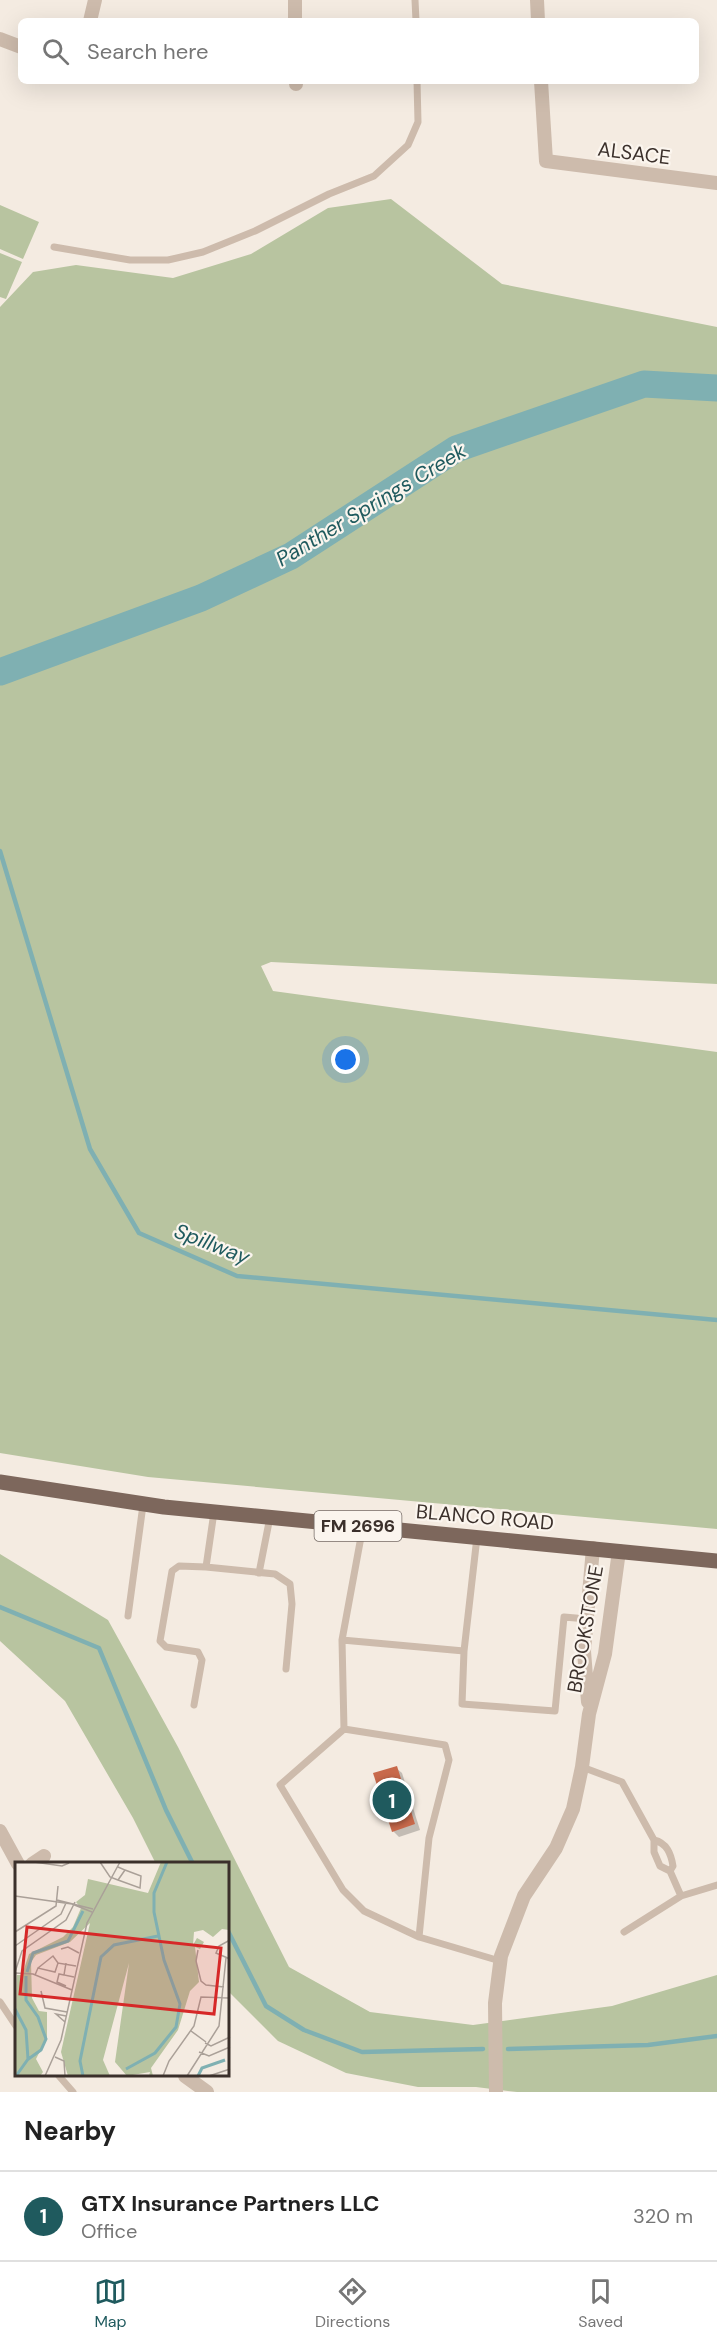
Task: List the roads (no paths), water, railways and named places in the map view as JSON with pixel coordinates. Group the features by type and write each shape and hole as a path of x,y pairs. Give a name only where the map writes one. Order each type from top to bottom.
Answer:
{"main road":[{"name":"BLANCO ROAD","path":"0,1482 143,1504 214,1512 717,1561"}],"street":[{"path":"91,18 95,0"},
{"path":"295,0 295,18"},
{"path":"537,0 538,18"},
{"path":"0,39 18,46"},
{"name":"ALSACE","path":"541,84 546,161 717,183"},
{"name":"BROOKSTONE","path":"589,1714 584,1651 593,1548"},
{"name":"BROOKSTONE","path":"496,2092 495,2003 500,1960 524,1896 565,1830 582,1767 589,1714 605,1654 619,1551"},
{"path":"0,1831 17,1862"},
{"path":"35,1862 44,1856"},
{"path":"186,2077 207,2092"}],"lane":[{"path":"415,0 416,18"},
{"path":"54,248 130,260 168,260 203,252 255,231 329,194 374,176 408,145 418,122 417,84"},
{"path":"128,1616 143,1504"},
{"path":"206,1567 214,1512"},
{"path":"259,1573 270,1517"},
{"path":"344,1729 342,1640 363,1526"},
{"path":"477,1537 464,1651 462,1704 555,1711 564,1617 587,1619"},
{"path":"194,1705 202,1660 198,1653 166,1647 160,1641 172,1571 179,1566 275,1574 290,1584 292,1604 286,1669"},
{"path":"342,1640 464,1651"},
{"path":"344,1729 445,1745 449,1760 429,1838 420,1937"},
{"path":"344,1729 280,1785 343,1890 364,1911 420,1937 500,1960"},
{"path":"582,1767 622,1782 654,1840 654,1852 660,1866 670,1871 681,1896"},
{"path":"654,1840 666,1846 673,1866 670,1871"},
{"path":"624,1932 681,1896 717,1885"},
{"path":"0,2002 15,2024"},
{"path":"59,2077 73,2092"}],"waterway":[{"name":"Panther Springs Creek","path":"0,672 201,598 291,556 456,449 644,384 717,388"},
{"name":"Spillway","path":"0,851 90,1149 139,1233 237,1276 717,1320"},
{"path":"0,1607 99,1648 166,1810 192,1862"},
{"path":"230,1935 266,2006 304,2030 362,2052 483,2049"},
{"path":"508,2049 648,2045 717,2036"}],"place":[{"name":"GTX Insurance Partners LLC","path":"392,1800"}]}
